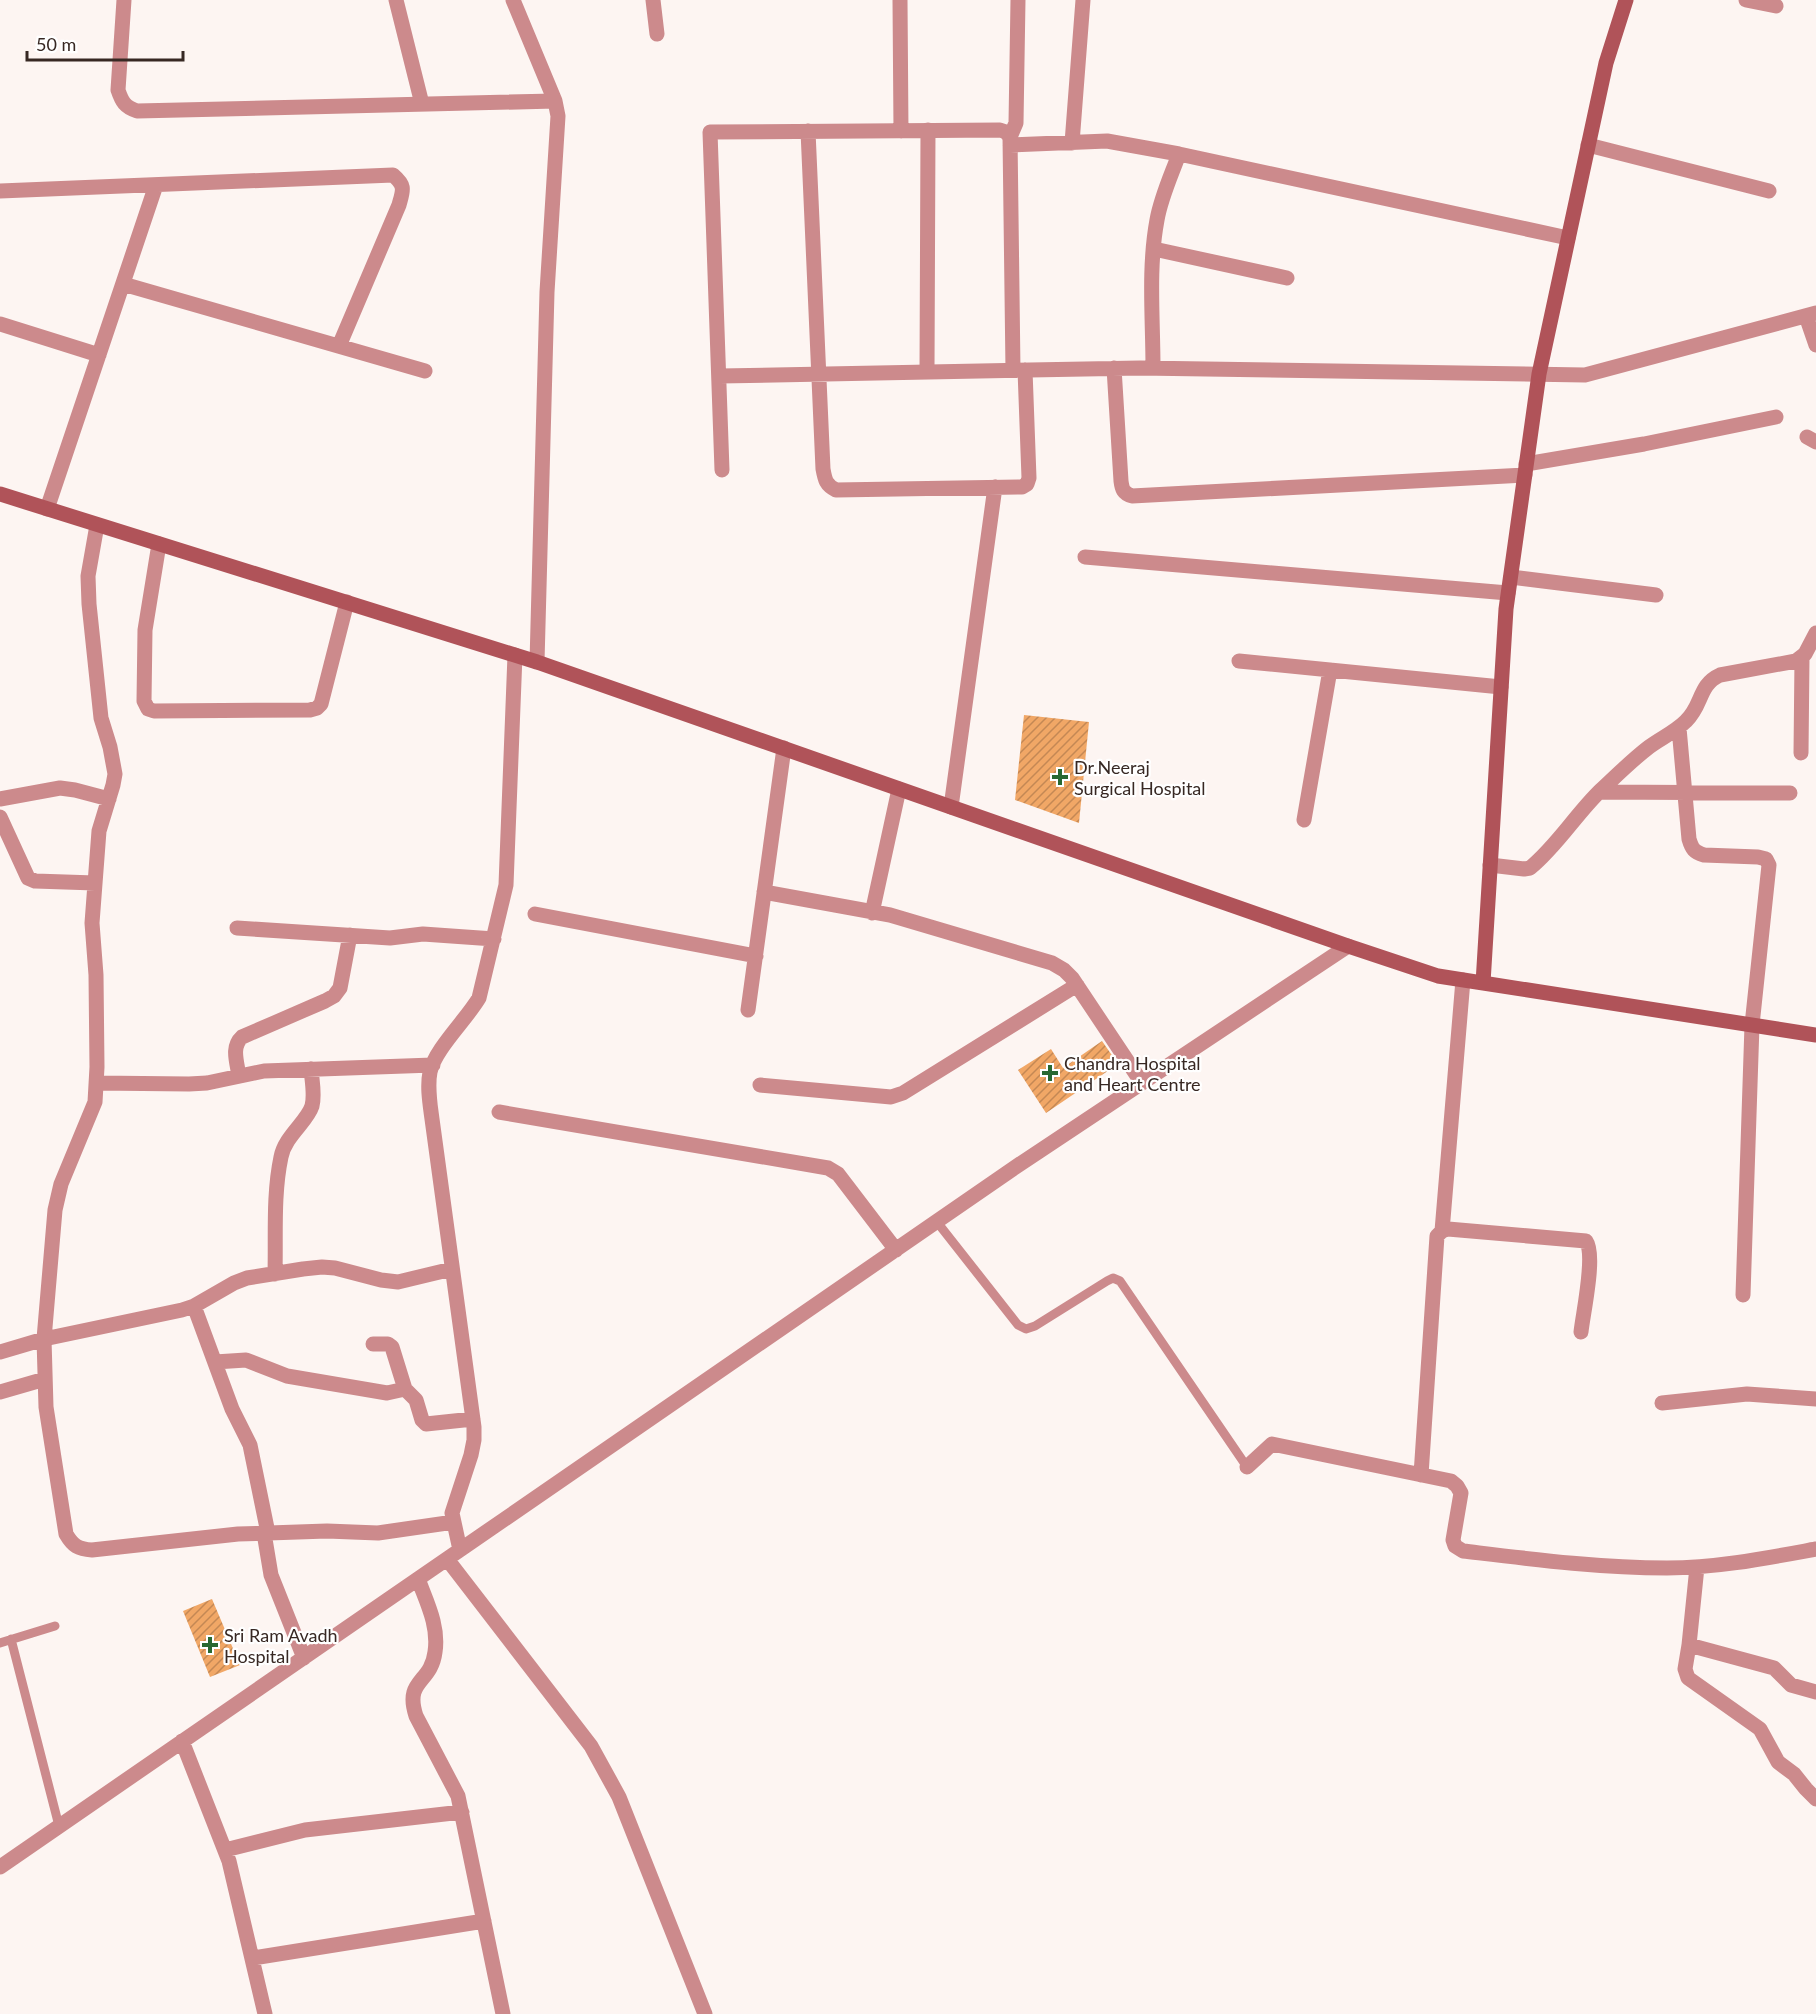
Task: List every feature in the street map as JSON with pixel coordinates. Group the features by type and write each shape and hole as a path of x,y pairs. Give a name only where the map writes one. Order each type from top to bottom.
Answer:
{"main road":[{"path":"1483,983 1508,593 1539,374 1606,63 1626,0"},
{"path":"0,494 537,662 1438,976 1816,1035"}],"street":[{"path":"124,0 118,90 121,101 127,107 137,111 555,101"},
{"path":"396,0 422,104"},
{"path":"513,0 555,101 558,116 547,292 537,662"},
{"path":"653,0 657,34"},
{"path":"900,0 901,130"},
{"path":"808,131 818,374 825,481 829,487 836,490 1022,487 1027,484 1029,478 1019,370 1010,141 1016,123 1018,0"},
{"path":"1072,143 1083,0"},
{"path":"1746,0 1776,6"},
{"path":"927,372 928,130"},
{"path":"722,470 710,132 1000,130 1006,132 1010,141"},
{"path":"1010,141 1072,143 1107,141 1179,154 1568,238"},
{"path":"1588,145 1769,191"},
{"path":"1153,368 1152,271 1156,222 1179,154"},
{"path":"0,191 393,175 403,187 399,205 339,346"},
{"path":"48,509 156,185"},
{"path":"1154,249 1287,278"},
{"path":"123,284 425,371"},
{"path":"720,376 1114,368 1585,375 1811,315 1816,345"},
{"path":"0,324 99,355"},
{"path":"1114,368 1120,481 1122,490 1132,496 1526,470 1776,417"},
{"path":"951,807 995,487"},
{"path":"97,525 89,566 88,604 101,718 114,761 115,774 99,831 92,923 96,975 95,1102 61,1184 55,1210 44,1339 46,1407 66,1534 72,1545 80,1550 92,1550 266,1533 327,1531 378,1533 454,1522"},
{"path":"159,544 145,630 144,701 148,709 154,711 310,710 317,708 321,704 346,602"},
{"path":"1085,557 1508,593"},
{"path":"1511,577 1656,596"},
{"path":"1801,753 1802,658 1816,633"},
{"path":"515,655 506,885 479,998 432,1065 430,1074 432,1119 473,1419 474,1440 452,1513 453,1555 591,1746 605,1769 619,1797 705,2014"},
{"path":"1490,865 1530,868 1599,792 1648,748 1679,729 1695,712 1710,680 1720,675 1802,658"},
{"path":"1239,661 1501,687"},
{"path":"1304,820 1330,670"},
{"path":"1679,729 1691,848 1704,855 1758,857 1766,859 1769,865 1770,874 1752,1025 1743,1294"},
{"path":"748,1010 783,748"},
{"path":"0,799 60,788 109,800"},
{"path":"872,913 899,789"},
{"path":"1599,792 1790,792"},
{"path":"0,817 28,878 35,881 95,883"},
{"path":"764,892 890,915 1052,963 1064,970 1077,985 1142,1083"},
{"path":"535,914 756,956"},
{"path":"237,928 398,938 434,934 494,939"},
{"path":"239,1076 235,1050 236,1042 242,1036 334,996 340,988 350,935"},
{"path":"0,1867 896,1250 1348,946"},
{"path":"1442,1231 1463,980"},
{"path":"760,1085 891,1097 903,1093 1077,985"},
{"path":"96,1083 198,1084 264,1071 432,1065"},
{"path":"275,1274 277,1190 281,1155 296,1128 311,1109 313,1099 311,1069"},
{"path":"499,1112 828,1168 838,1174 896,1250"},
{"path":"1421,1475 1437,1236 1442,1231 1449,1229 1586,1241 1590,1246 1590,1260 1581,1332"},
{"path":"0,1352 44,1339 194,1306 234,1282 247,1278 322,1267 398,1282 452,1269"},
{"path":"194,1306 232,1409 250,1445 271,1575 304,1658"},
{"path":"373,1344 388,1344 392,1347 405,1389 416,1400 422,1420 426,1424 473,1419"},
{"path":"215,1362 246,1360 287,1376 387,1393 405,1389"},
{"path":"0,1392 45,1379"},
{"path":"1662,1402 1747,1394 1816,1399"},
{"path":"1246,1467 1272,1444 1452,1481 1461,1493 1453,1540 1455,1546 1463,1551 1544,1561 1666,1568 1759,1560 1816,1549"},
{"path":"1697,1567 1689,1645 1684,1670 1688,1678 1761,1729 1778,1762 1794,1774 1816,1799"},
{"path":"418,1579 433,1617 435,1653 430,1671 414,1689 412,1704 458,1796 503,2014"},
{"path":"1689,1645 1774,1668 1791,1685 1816,1692"},
{"path":"182,1742 225,1850 238,1892 265,2014"},
{"path":"225,1850 305,1830 462,1812"},
{"path":"253,1958 484,1921"}],"lane":[{"path":"937,1222 1018,1325 1026,1329 1035,1326 1107,1281 1113,1278 1120,1281 1246,1467"},
{"path":"0,1642 55,1626"},
{"path":"11,1639 59,1826"}],"building":[{"path":"1024,715 1089,722 1079,823 1015,800"},
{"path":"1102,1041 1118,1064 1046,1113 1018,1070 1051,1049 1063,1068"},
{"path":"212,1599 240,1665 210,1677 183,1611"}],"place":[{"name":"Dr.Neeraj Surgical Hospital","path":"1060,777"},
{"name":"Chandra Hospital and Heart Centre","path":"1050,1073"},
{"name":"Sri Ram Avadh Hospital","path":"210,1645"}]}
